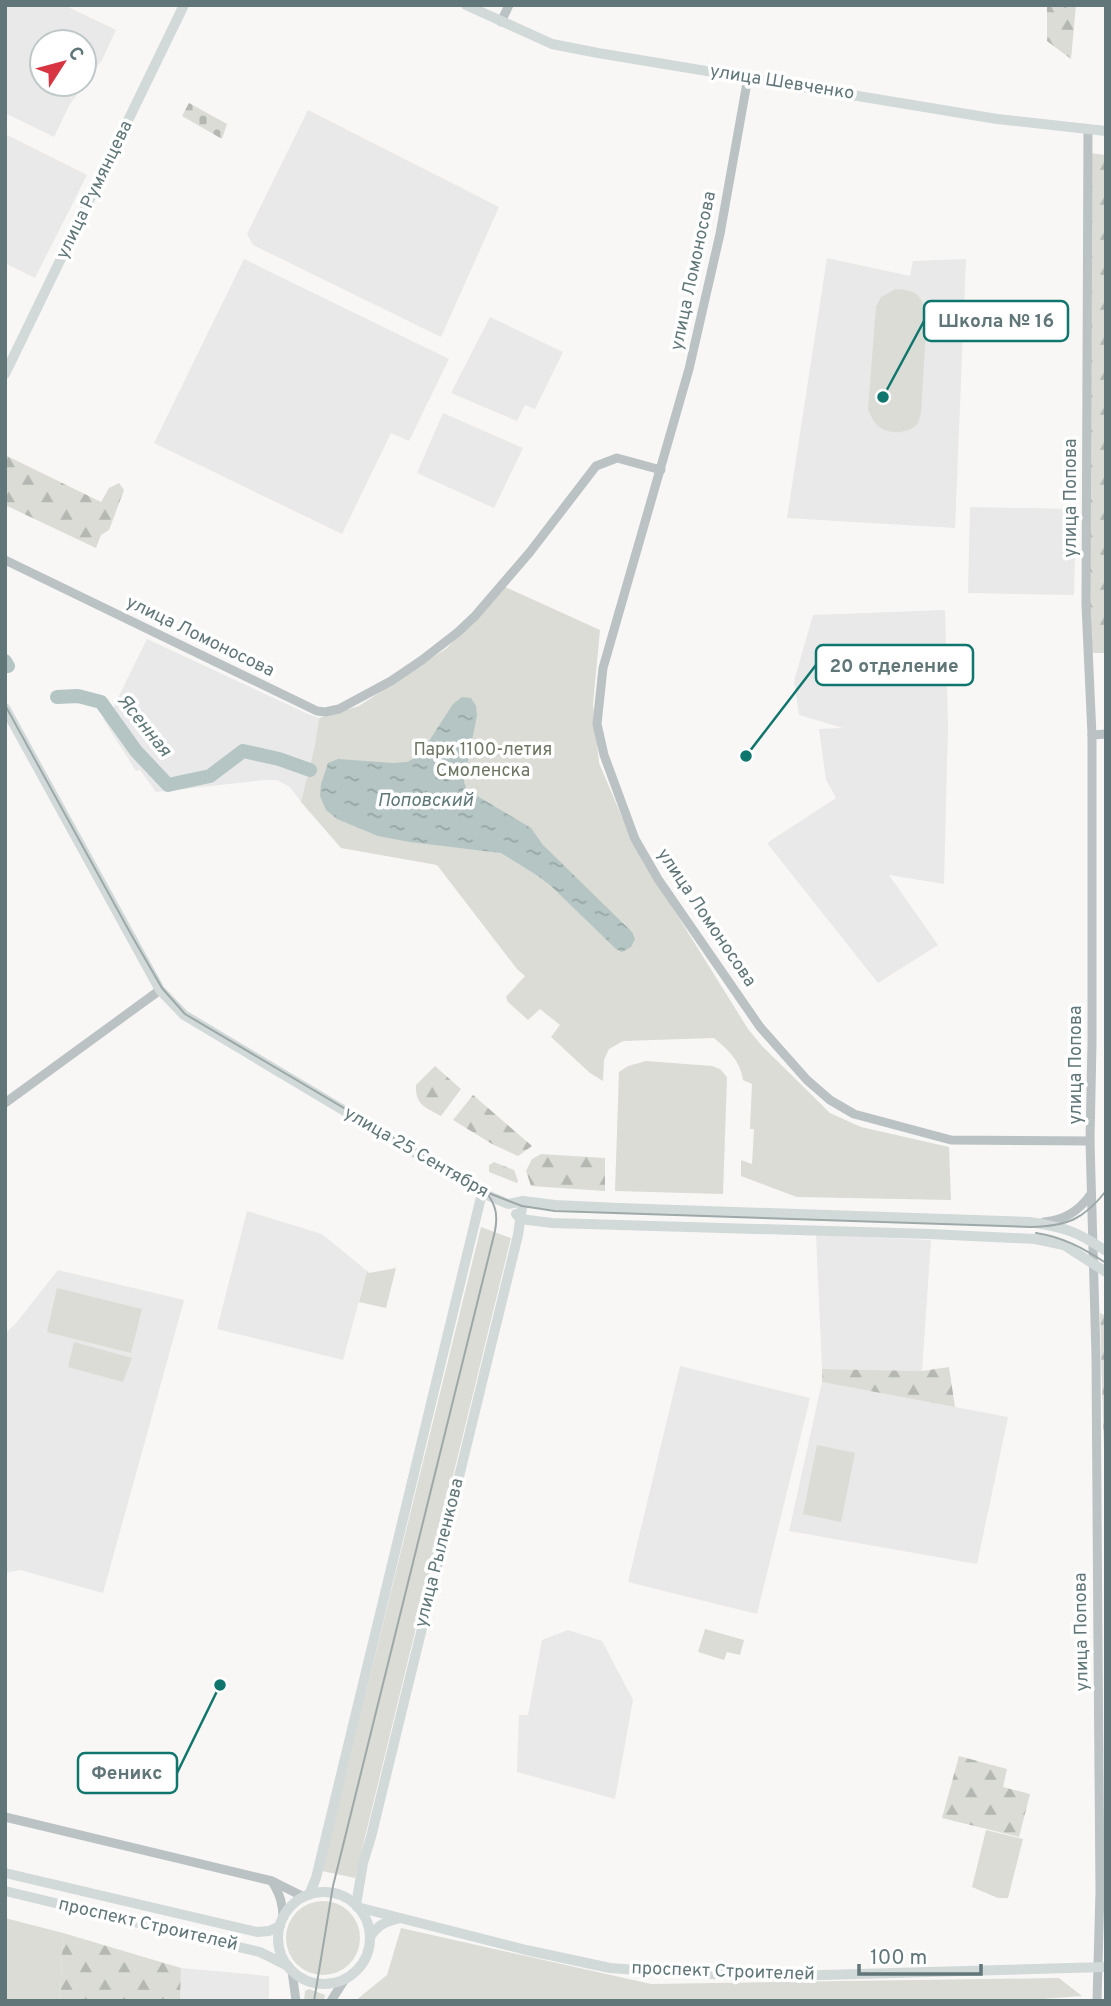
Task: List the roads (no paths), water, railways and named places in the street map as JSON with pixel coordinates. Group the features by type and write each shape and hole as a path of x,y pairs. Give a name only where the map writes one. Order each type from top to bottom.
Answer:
{"main road":[{"name":"улица Румянцева","path":"5,374 184,5"},
{"name":"улица Шевченко","path":"466,5 552,44 997,119 1106,131"},
{"name":"улица 25 Сентября","path":"5,708 160,990 184,1015 482,1193 508,1204 523,1201 593,1207 1030,1222 1059,1226 1106,1251"},
{"path":"307,1896 317,1873 482,1193"},
{"name":"улица Рыленкова","path":"356,1906 363,1863 518,1236 523,1201"},
{"path":"508,1204 520,1219 552,1223 1035,1239 1064,1245 1106,1272"},
{"name":"проспект Строителей","path":"5,1873 257,1932 269,1931 281,1922"},
{"name":"проспект Строителей","path":"5,1891 260,1952 290,1968"},
{"path":"370,1937 364,1916 356,1906 341,1895 332,1893 307,1896 289,1909 281,1922 278,1940 281,1954 301,1978 317,1984 331,1984 356,1972 363,1962 370,1937 376,1927 400,1918"},
{"name":"проспект Строителей","path":"356,1906 526,1950 610,1968 788,1976 1101,1967"}],"street":[{"path":"501,22 509,5"},
{"name":"улица Ломоносова","path":"748,77 690,369 603,668 597,724 604,755 635,839 658,879 760,1027 807,1080 830,1100 854,1114 951,1140 1090,1141"},
{"name":"улица Попова","path":"1088,129 1086,604 1092,734 1090,1141 1094,1264 1101,1967 1097,2001"},
{"name":"улица Ломоносова","path":"5,560 317,711 325,712 339,709 391,681 458,632 530,552 596,466 617,458 661,470"},
{"path":"1092,734 1106,734"},
{"path":"5,1103 160,990"},
{"path":"1030,1222 1061,1219 1079,1209 1091,1194"},
{"path":"5,1817 272,1881 307,1896"},
{"path":"272,1881 284,1906 281,1922"},
{"path":"290,1968 296,2001"},
{"path":"331,2001 345,1979"}],"water":[{"name":"Поповский","path":"462,697 471,698 477,715 464,782 467,790 531,828 543,845 632,932 635,939 631,947 622,952 616,949 551,886 501,853 378,836 337,819 326,810 320,796 328,763 338,759 407,762 422,752 453,704"}],"waterway":[{"name":"Ясенная","path":"5,661 8,666"},
{"name":"Ясенная","path":"57,697 78,696 101,702 136,751 168,785 210,776 243,751 279,759 310,770"}],"tram line":[{"path":"5,705 162,988 185,1014 486,1192 522,1206 555,1211 1031,1227 1073,1220 1090,1209 1106,1191"},
{"path":"314,2001 333,1886 495,1231 495,1210 486,1192"},
{"path":"1036,1233 1072,1244 1106,1263"}],"place":[{"name":"Школа № 16","path":"883,397"},
{"name":"20 отделение","path":"746,756"},
{"name":"Феникс","path":"220,1685"}],"park label":[{"name":"Парк 1100-летия Смоленска","path":"483,760"}]}
